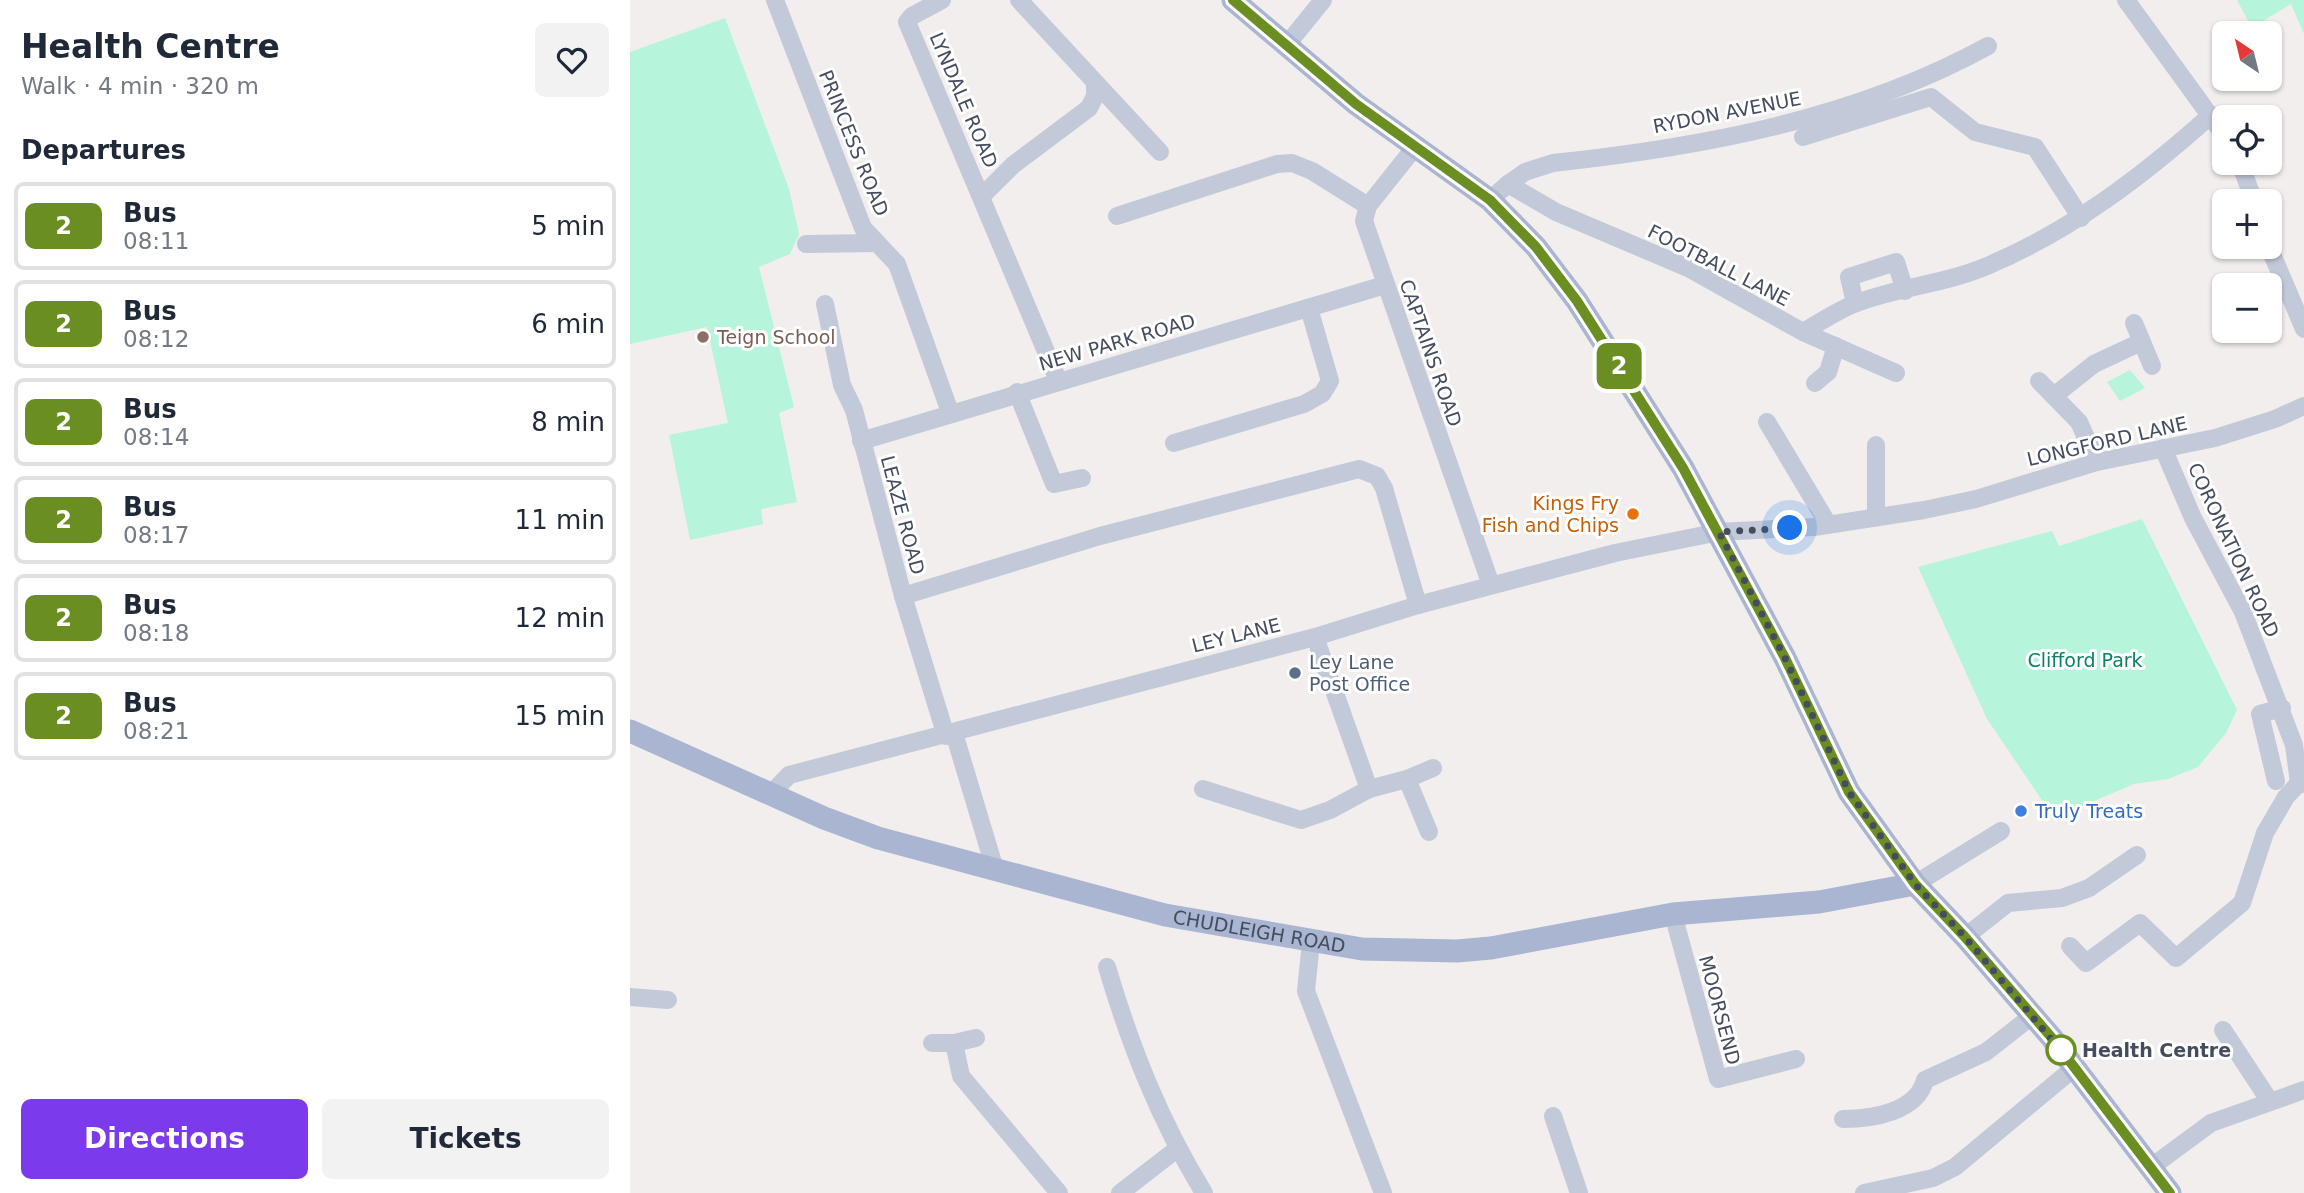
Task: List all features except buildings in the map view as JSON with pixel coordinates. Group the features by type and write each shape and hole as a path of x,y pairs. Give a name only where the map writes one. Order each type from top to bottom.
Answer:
{"main road":[{"path":"1233,0 1285,47 1415,148 1490,200 1536,247 1577,301 1676,456 1785,658 1849,792 1915,884 1965,937 2032,1016 2170,1193"},
{"name":"CHUDLEIGH ROAD","path":"630,731 878,838 993,866 1080,894 1165,915 1362,949 1457,951 1523,943 1673,914 1819,902 1915,884"}],"street":[{"name":"PRINCESS ROAD","path":"775,0 863,228 897,264 950,412"},
{"name":"LYNDALE ROAD","path":"943,0 912,16 907,22 1058,380"},
{"path":"1019,0 1160,152"},
{"path":"1285,47 1324,0"},
{"path":"1803,332 1854,303 1985,267 2081,218 2160,161 2211,115 2126,0"},
{"name":"RYDON AVENUE","path":"1508,184 1525,172 1553,163 1783,126 1878,96 1949,68 1989,46"},
{"name":"LYNDALE ROAD","path":"982,196 1013,165 1088,108 1095,96 1095,83"},
{"path":"1804,137 1931,97 1975,132 2035,147 2081,218"},
{"path":"1117,216 1277,164 1292,163 1368,206 1415,148"},
{"path":"1490,200 1508,184"},
{"name":"FOOTBALL LANE","path":"1508,184 1556,212 1688,268 1803,332 1896,373"},
{"name":"CAPTAINS ROAD","path":"1368,206 1364,221 1491,585"},
{"path":"806,244 877,243"},
{"path":"2274,259 2304,329"},
{"path":"1854,303 1849,277 1896,262 1905,291"},
{"name":"NEW PARK ROAD","path":"861,441 1017,392 1385,285"},
{"name":"LEAZE ROAD","path":"825,304 842,385 853,410 903,596 993,866"},
{"path":"1174,443 1304,404 1321,394 1330,381 1309,308"},
{"path":"2134,323 2152,366"},
{"path":"2055,395 2094,364 2141,342"},
{"path":"1815,383 1828,372 1836,346"},
{"path":"2039,381 2080,422 2097,461"},
{"path":"1017,392 1054,484 1082,478"},
{"name":"LONGFORD LANE","path":"1719,532 1828,524 1976,499 2097,461 2215,438 2275,419 2304,406"},
{"path":"1767,422 1828,524"},
{"path":"1876,516 1877,445"},
{"name":"CORONATION ROAD","path":"2163,448 2193,518 2243,612 2294,745 2301,784"},
{"path":"903,596 1100,536 1359,469 1377,476 1384,488 1418,605"},
{"name":"LEY LANE","path":"771,794 789,775 1315,637 1491,585 1615,553 1719,532"},
{"path":"1315,637 1369,789"},
{"path":"2276,781 2260,714 2281,708"},
{"path":"1203,789 1301,820 1331,810 1369,789 1407,779 1433,768"},
{"path":"1407,779 1429,832"},
{"path":"2070,946 2086,963 2140,923 2176,958 2242,903 2265,833 2286,797 2301,784"},
{"path":"1915,884 2001,831"},
{"path":"1965,937 2008,903 2062,898 2080,892 2137,855"},
{"name":"MOORSEND","path":"1673,914 1718,1079 1796,1059"},
{"path":"1311,942 1306,990 1383,1193"},
{"path":"1107,967 1131,1048 1177,1149 1204,1193"},
{"path":"630,997 668,1000"},
{"path":"1843,1119 1860,1119 1898,1109 1916,1100 1922,1094 1925,1080 1986,1052 2032,1016"},
{"path":"2223,1030 2269,1100"},
{"path":"932,1043 954,1043 976,1038"},
{"path":"954,1043 961,1076 1059,1193"},
{"path":"1864,1193 1933,1178 1955,1167 2074,1068"},
{"path":"2150,1167 2211,1123 2269,1100 2304,1090"},
{"path":"1553,1116 1579,1193"},
{"path":"1120,1193 1177,1149"}],"green space":[{"path":"2237,0 2304,0 2304,34 2291,4 2263,21 2248,21"},
{"path":"725,18 789,189 799,234 790,254 759,267 794,407 779,413 797,502 761,509 763,524 690,540 669,435 728,423 707,327 630,344 630,52"},
{"path":"2130,370 2145,388 2120,401 2107,382"},
{"name":"Clifford Park","path":"2142,519 2237,710 2226,733 2198,767 2168,779 2134,784 2075,809 2048,809 1987,719 1918,567 2052,531 2059,546"}],"bus line":[{"name":"2","path":"1233,0 1285,47 1356,104 1490,200 1536,247 1577,301 1683,468 1785,658 1849,792 1915,884 1965,937 2052,1038 2170,1193"}],"place":[{"name":"Teign School","path":"703,337"},
{"name":"Kings Fry Fish and Chips","path":"1633,514"},
{"name":"Ley Lane Post Office","path":"1295,673"},
{"name":"Truly Treats","path":"2021,811"},
{"name":"Health Centre","path":"2061,1050"}],"route":[{"path":"1790,528 1719,532 1785,658 1849,792 1915,884 1965,937 2063,1053 2061,1050"}]}
